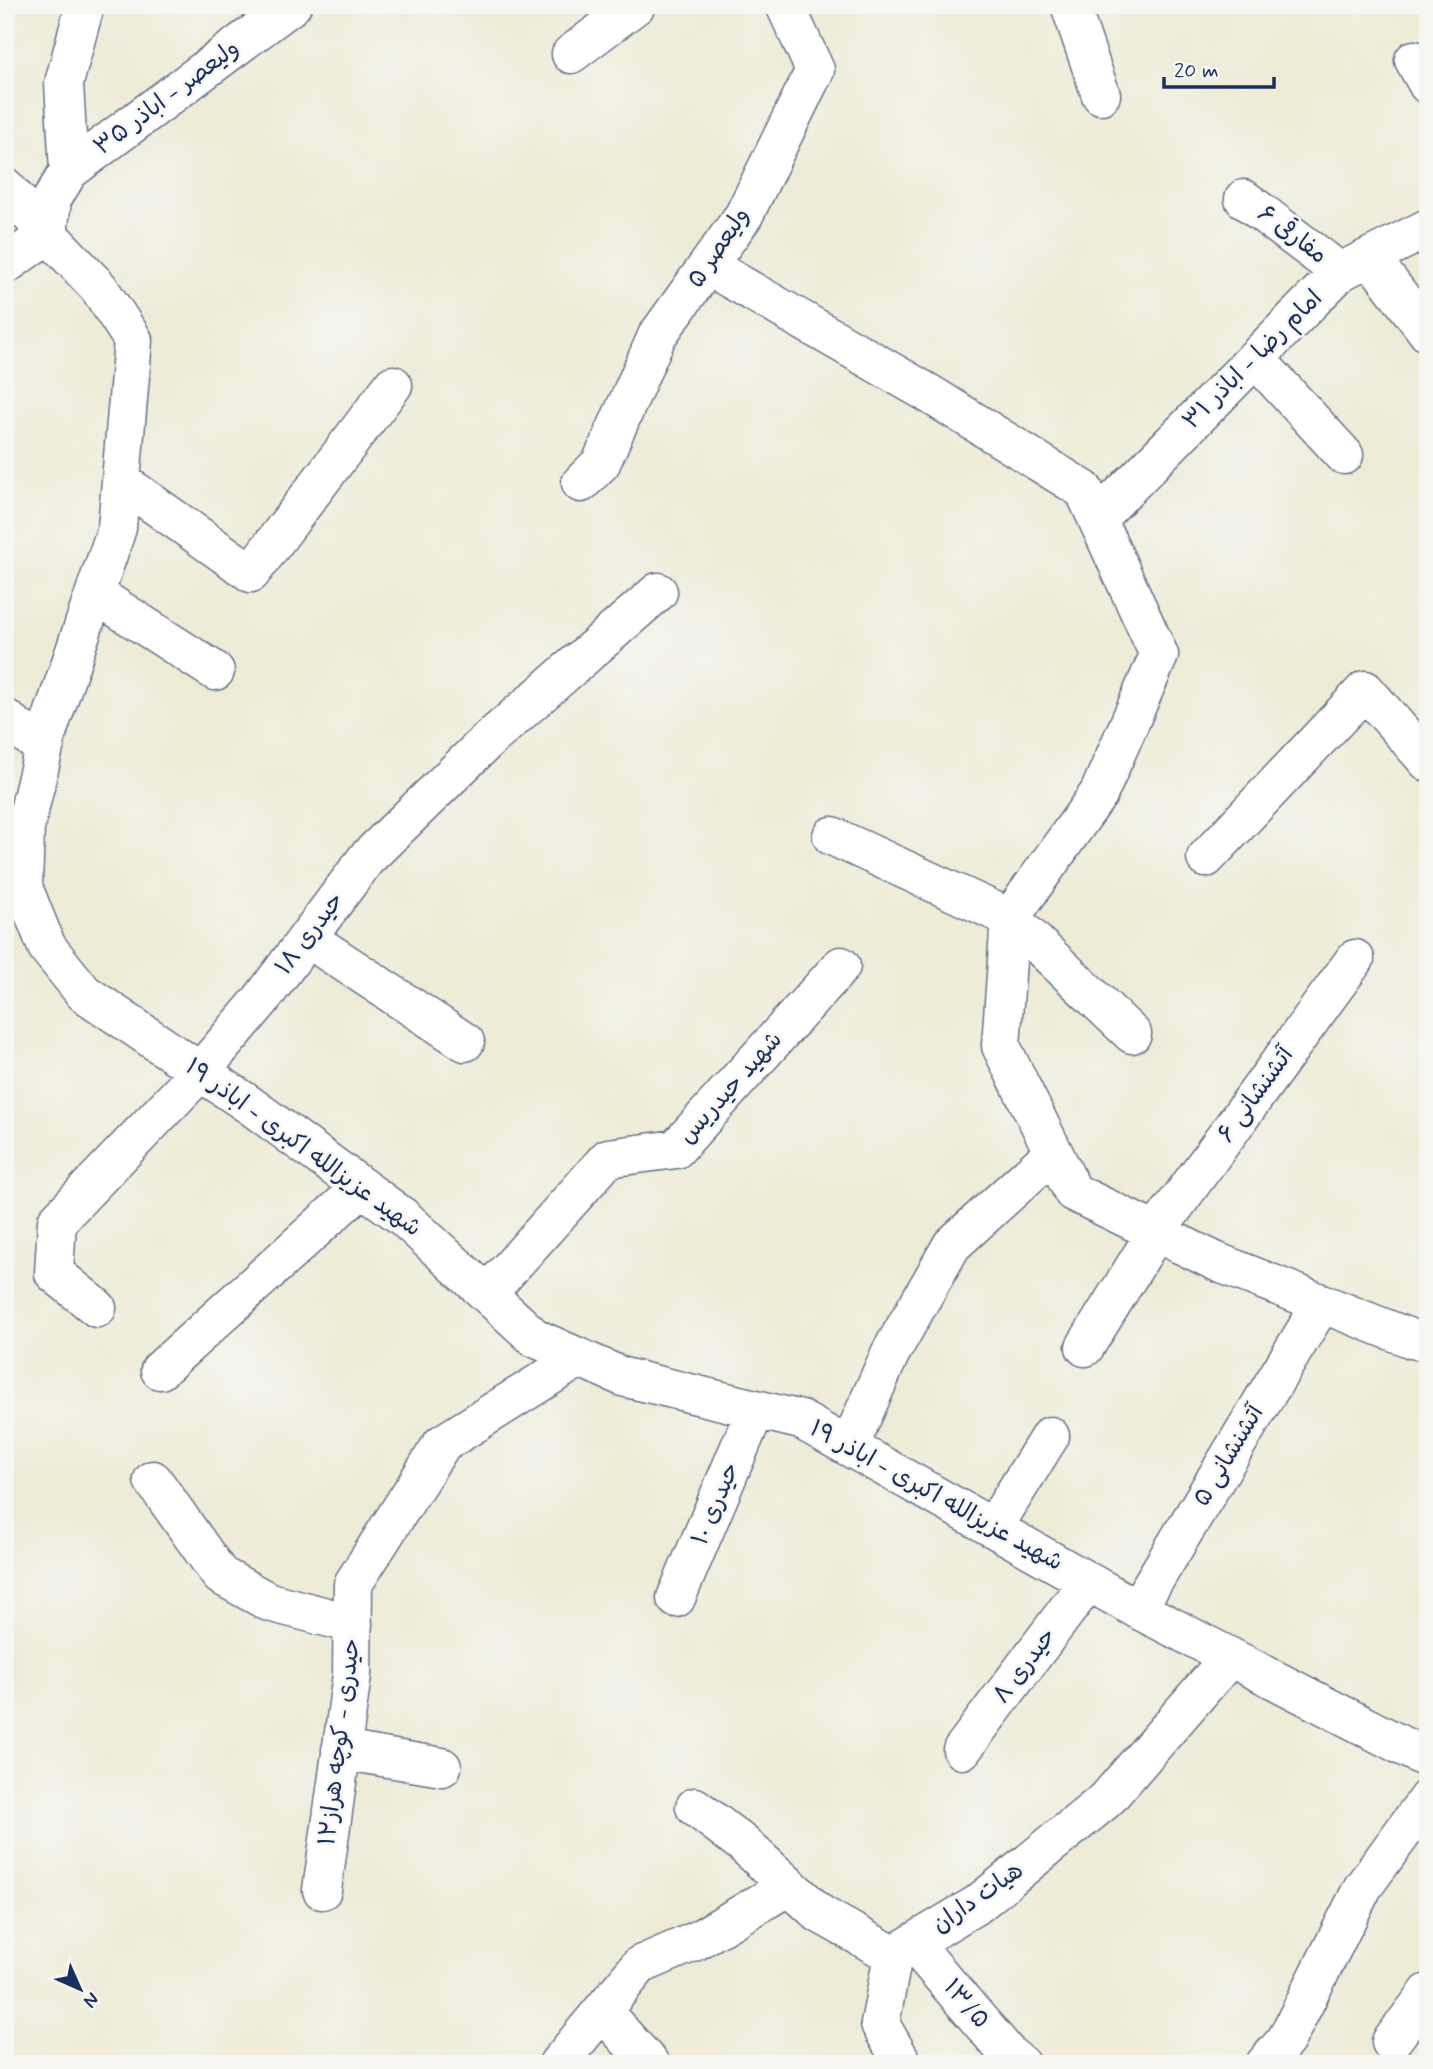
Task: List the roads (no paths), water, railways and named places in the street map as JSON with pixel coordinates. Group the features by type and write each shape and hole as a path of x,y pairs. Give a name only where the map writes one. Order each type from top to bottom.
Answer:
{"street":[{"path":"56,201 64,83 85,5"},
{"name":"ولیعصر - اباذر ۳۵","path":"5,265 56,201 292,5"},
{"path":"571,54 636,5"},
{"name":"ولیعصر ۵","path":"581,483 601,463 657,336 744,215 815,70 785,5"},
{"path":"1070,5 1101,95"},
{"name":"شهید عزیزالله اکبری - اباذر ۱۹","path":"5,187 56,201 99,288 133,340 117,528 44,748 17,808 25,828 23,887 47,947 85,993 403,1217 535,1338 623,1377 801,1420 1137,1609 1428,1759"},
{"name":"مفارقی ۶","path":"1244,199 1355,264 1428,332"},
{"name":"امام رضا - اباذر ۳۱","path":"1097,519 1255,358 1355,264 1428,228"},
{"path":"708,266 928,393 1084,490 1159,655 1099,793 1010,919 1001,1046 1073,1192 1217,1262 1322,1303 1422,1330"},
{"path":"1255,358 1344,455"},
{"path":"122,482 251,573 393,385"},
{"name":"حیدری ۱۸","path":"97,1308 54,1273 57,1221 200,1072 261,1000 366,859 485,743 658,592"},
{"path":"95,594 215,671"},
{"path":"1206,858 1365,690 1427,761"},
{"path":"5,718 44,748"},
{"path":"832,836 1010,919 1132,1034"},
{"path":"307,938 465,1042"},
{"name":"آتشنشانی ۶","path":"1085,1347 1156,1232 1355,959"},
{"name":"شهید حیدریس","path":"487,1294 608,1158 676,1149 841,966"},
{"path":"849,1447 890,1354 952,1245 1053,1153"},
{"path":"160,1370 362,1187"},
{"name":"آتشنشانی ۵","path":"1137,1609 1322,1303"},
{"name":"حیدری - كوچه هراز۱۲","path":"322,1891 352,1675 354,1584 442,1444 579,1358"},
{"name":"حیدری ۱۰","path":"676,1598 756,1409"},
{"path":"993,1528 1050,1436"},
{"path":"153,1480 220,1575 269,1602 353,1624"},
{"name":"حیدری ۸","path":"962,1750 1088,1582"},
{"name":"هیات داران","path":"903,1949 978,1904 1107,1799 1230,1657"},
{"path":"341,1751 442,1768"},
{"path":"1265,2064 1286,2040 1363,1887 1428,1798"},
{"path":"695,1807 742,1843 820,1914 903,1949 880,2024 902,2064"},
{"path":"558,2064 640,1965 696,1941 789,1886"},
{"name":"۱۳/۵","path":"903,1949 1020,2064"},
{"path":"1391,2042 1428,1993"},
{"path":"603,2012 650,2064"}]}
